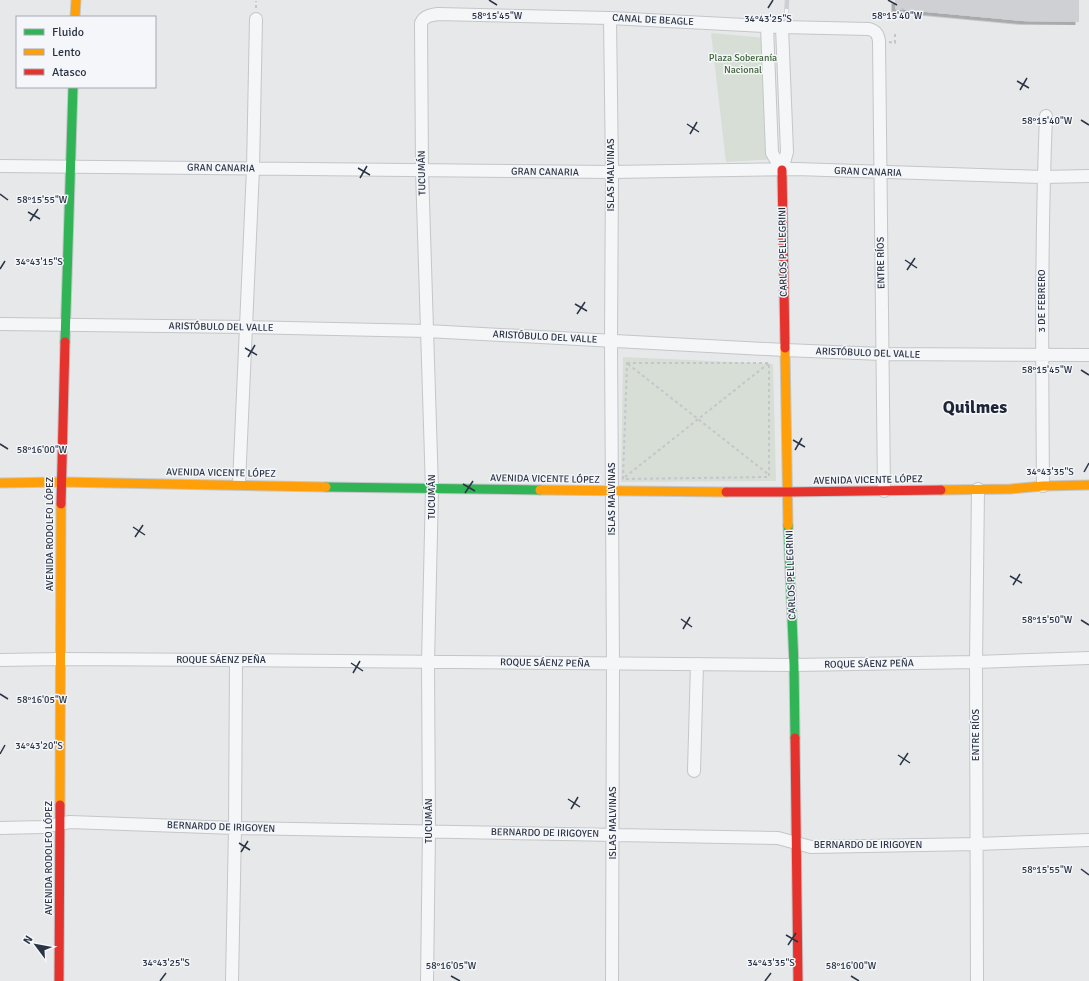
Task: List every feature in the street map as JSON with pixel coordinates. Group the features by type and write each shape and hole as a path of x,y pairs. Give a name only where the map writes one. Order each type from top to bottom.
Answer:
{"main road":[{"path":"76,0 76,16"},
{"name":"AVENIDA RODOLFO LÓPEZ","path":"59,981 62,482 73,88"},
{"name":"CARLOS PELLEGRINI","path":"782,170 787,492 794,665 798,981"},
{"name":"AVENIDA VICENTE LÓPEZ","path":"0,483 62,482 239,484 432,489 787,492 1011,489 1043,486 1089,485"}],"street":[{"name":"CANAL DE BEAGLE","path":"427,16 438,14 610,18 782,27 869,29 878,35"},
{"name":"TUCUMÁN","path":"427,16 421,23 422,170 432,489 428,662 429,831 427,981"},
{"name":"ISLAS MALVINAS","path":"610,18 612,172 612,981"},
{"path":"239,484 253,169 256,19"},
{"name":"CARLOS PELLEGRINI","path":"767,26 772,153 782,170"},
{"name":"CARLOS PELLEGRINI","path":"782,27 787,152 782,170"},
{"name":"ENTRE RÍOS","path":"878,35 884,491"},
{"name":"3 DE FEBRERO","path":"1043,486 1043,176 1046,116"},
{"name":"GRAN CANARIA","path":"0,166 612,172 796,169 1089,176"},
{"name":"ARISTÓBULO DEL VALLE","path":"0,324 427,331 882,354 1089,355"},
{"name":"ENTRE RÍOS","path":"977,981 976,662 978,489"},
{"name":"ROQUE SÁENZ PEÑA","path":"0,660 236,660 794,665 976,662 1089,658"},
{"path":"232,981 236,660"},
{"path":"694,772 697,664"},
{"name":"BERNARDO DE IRIGOYEN","path":"0,828 42,827 60,823 78,822 235,828 778,838 812,847 1089,840"}],"path":[{"path":"901,9 906,9"},
{"path":"895,31 895,43"},
{"path":"627,363 769,363"},
{"path":"627,363 768,474"},
{"path":"623,479 627,363"},
{"path":"623,479 769,363"},
{"path":"768,474 769,363"},
{"path":"623,479 769,476 768,474"}],"green space":[{"name":"Plaza Soberanía Nacional","path":"711,33 768,38 777,159 726,162"},
{"path":"623,357 773,364 776,481 621,482"}],"building":[{"path":"895,0 1079,0 1079,22 1023,21 895,9"}],"railway":[{"path":"786,18 787,0"}],"traffic: fast":[{"path":"65,342 73,88"},
{"path":"326,487 540,490"},
{"path":"788,525 794,665 795,738"}],"traffic: slow":[{"path":"75,16 76,0"},
{"path":"785,348 788,525"},
{"path":"0,483 61,482 326,487"},
{"path":"941,490 1011,489 1043,486 1089,485"},
{"path":"540,490 726,492"},
{"path":"60,805 61,504"}],"traffic: jam":[{"path":"782,170 785,348"},
{"path":"61,504 65,342"},
{"path":"726,492 941,490"},
{"path":"795,738 798,981"},
{"path":"59,981 60,805"}],"district":[{"name":"Quilmes","path":"975,407"}]}
